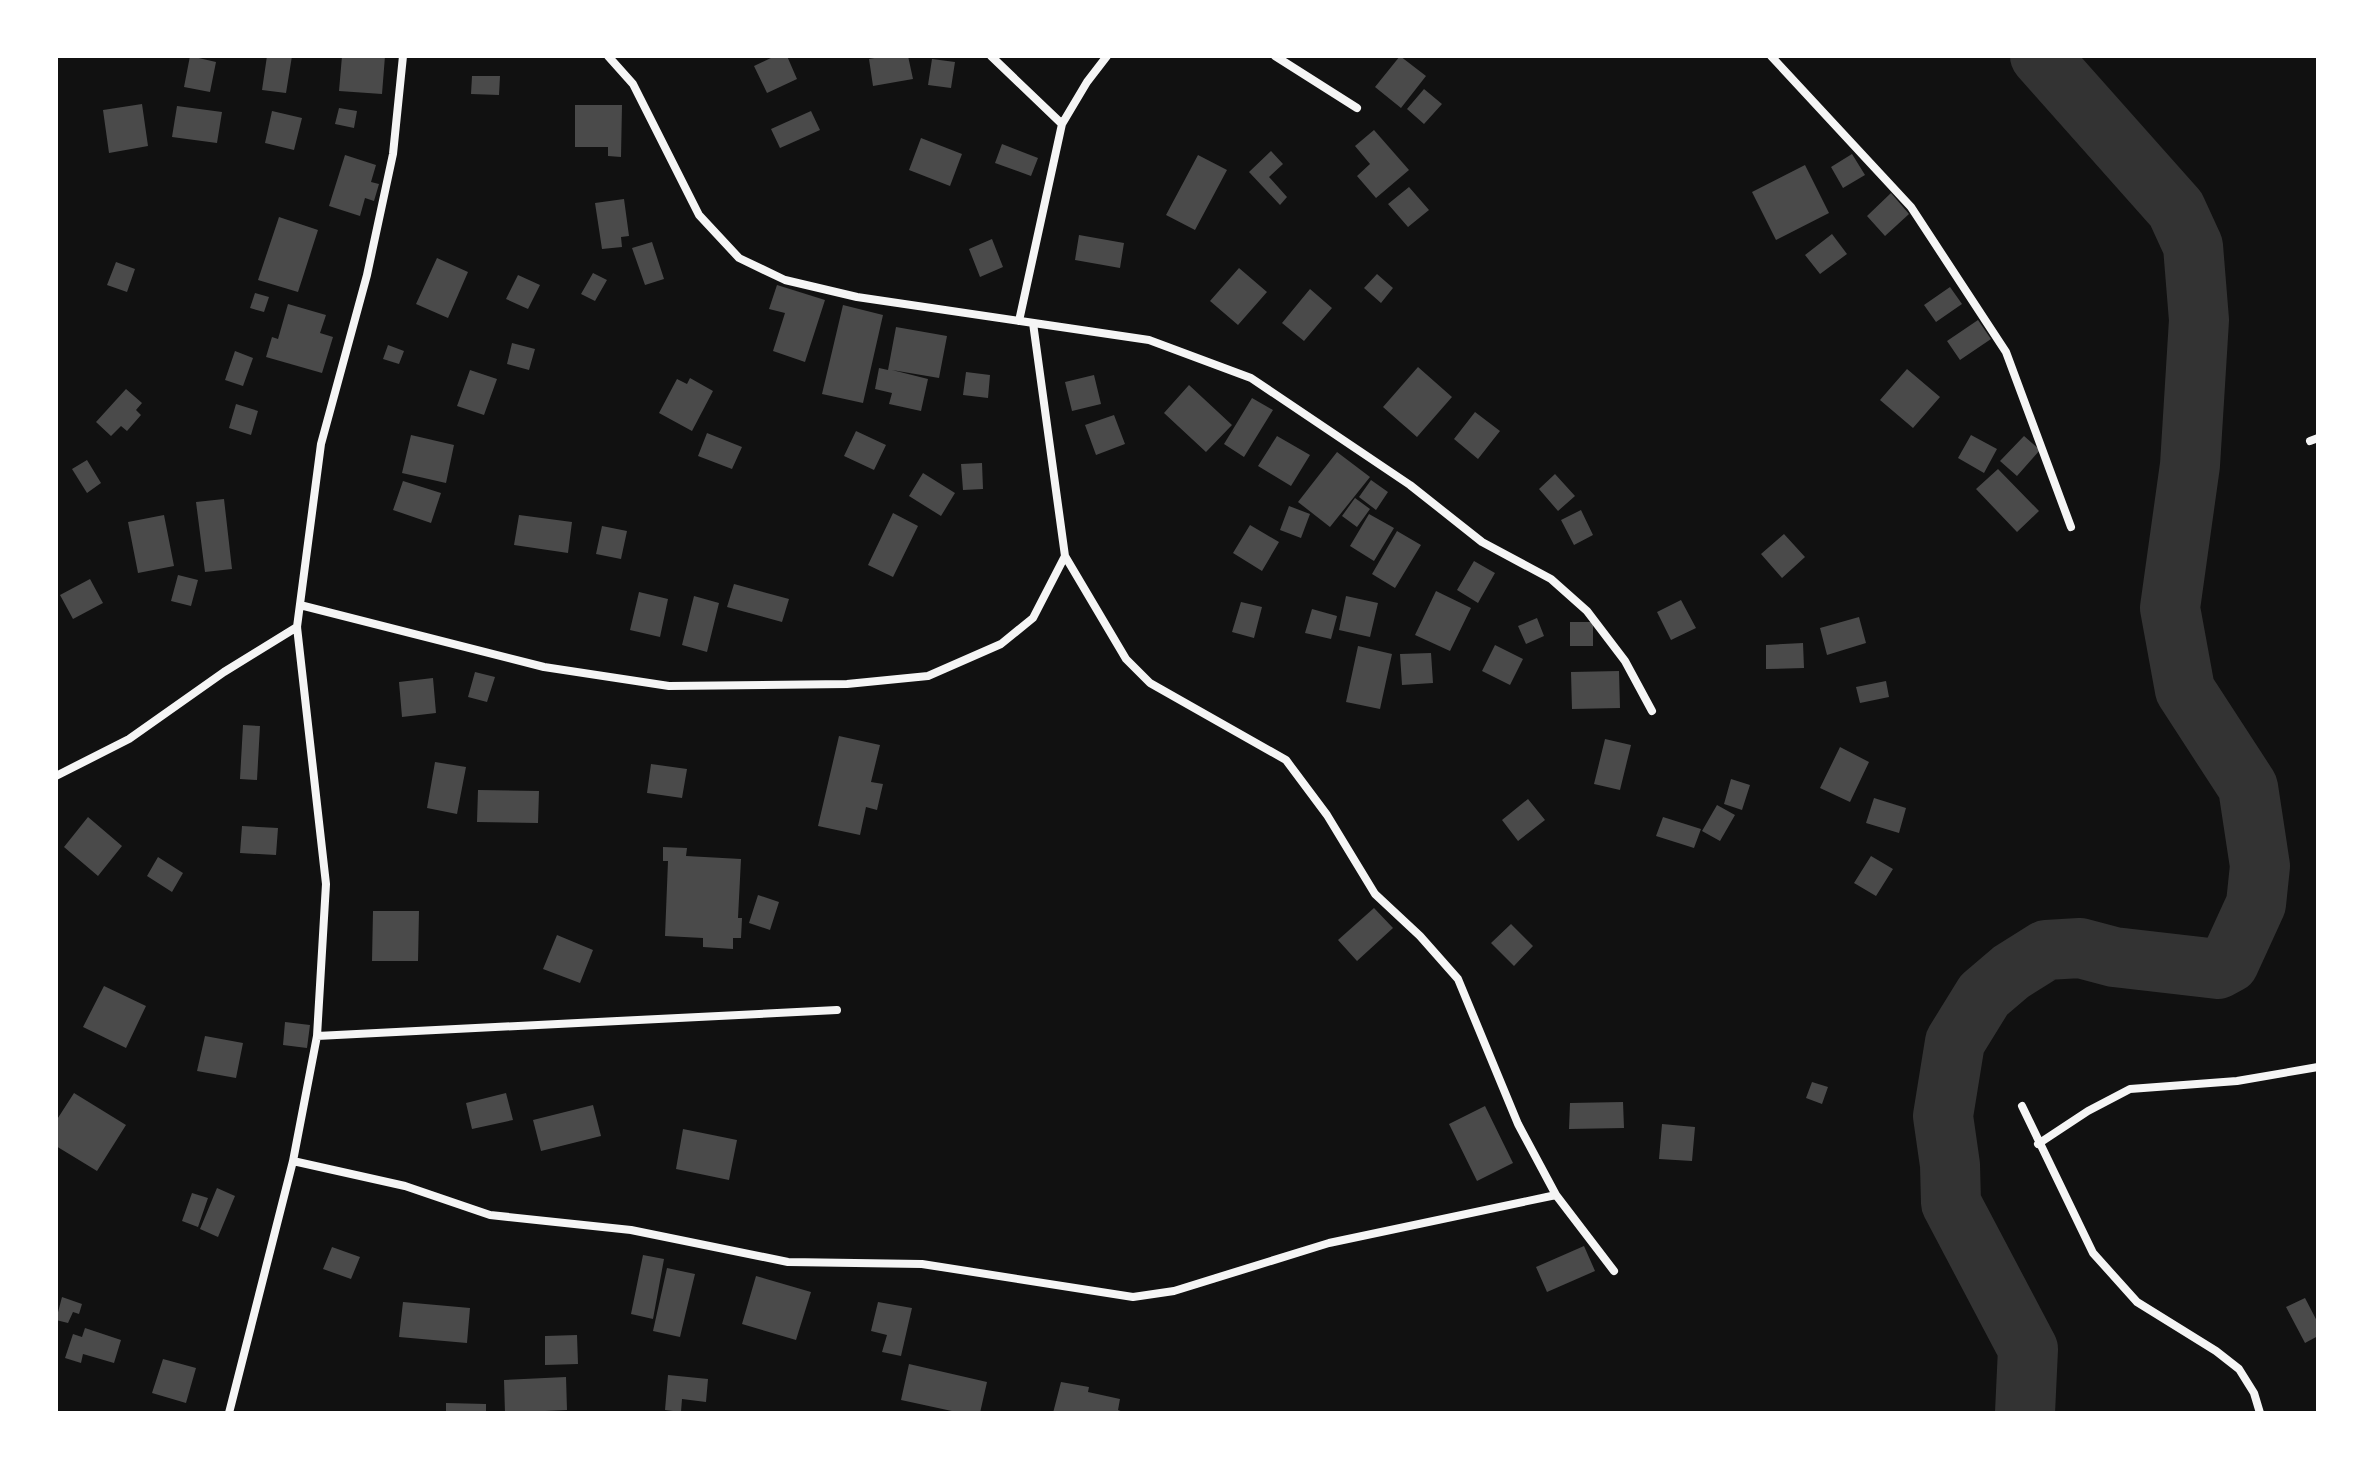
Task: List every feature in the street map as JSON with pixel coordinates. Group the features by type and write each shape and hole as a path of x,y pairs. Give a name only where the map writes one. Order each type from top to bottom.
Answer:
{"street":[{"path":"229,1413 293,1161 317,1036 326,884 297,627 321,444 367,275 387,185 403,56"},
{"path":"608,56 633,84 699,215 739,258 785,280 857,297 1149,340 1251,378 1410,485 1482,542 1551,579 1587,611 1625,661 1652,711"},
{"path":"991,56 1062,124"},
{"path":"1019,321 1062,124 1107,56"},
{"path":"1275,56 1357,108"},
{"path":"1771,56 1911,207 2006,352 2071,527"},
{"path":"1033,323 1065,556 1126,659 1150,683 1286,760 1327,815 1375,894 1420,936 1458,979 1518,1124 1556,1195 1614,1271"},
{"path":"300,605 544,667 654,684 847,684 928,676 1001,644 1033,618 1065,556"},
{"path":"56,776 129,739 224,672 297,627"},
{"path":"317,1036 837,1010"},
{"path":"2038,1144 2088,1111 2130,1089 2237,1081 2318,1067"},
{"path":"2022,1106 2093,1253 2137,1302 2216,1351 2239,1369 2254,1393 2260,1413"},
{"path":"293,1161 405,1186 490,1215 631,1230 788,1262 922,1264 1133,1297 1174,1291 1329,1243 1556,1195"}],"building":[{"path":"190,56 216,62 210,92 184,87"},
{"path":"267,56 292,56 286,93 262,90"},
{"path":"342,56 385,56 382,94 339,91"},
{"path":"775,56 787,56 797,79 767,93 754,66"},
{"path":"908,56 913,79 873,86 869,59"},
{"path":"1400,56 1426,76 1401,108 1375,87"},
{"path":"932,59 955,62 951,88 928,85"},
{"path":"472,76 500,76 499,95 471,94"},
{"path":"1424,89 1442,104 1424,124 1407,109"},
{"path":"142,104 148,146 109,153 103,110"},
{"path":"575,105 622,105 621,157 608,156 608,147 575,147"},
{"path":"177,106 222,112 217,143 172,137"},
{"path":"339,108 357,111 354,128 335,124"},
{"path":"272,111 302,118 294,150 265,143"},
{"path":"811,111 820,130 780,148 771,129"},
{"path":"1374,130 1409,170 1376,198 1357,176 1370,164 1355,146"},
{"path":"921,138 962,154 950,186 909,170"},
{"path":"1002,144 1038,158 1031,176 995,163"},
{"path":"1271,151 1283,164 1269,177 1287,197 1280,205 1249,172"},
{"path":"1852,154 1865,175 1843,188 1831,167"},
{"path":"345,155 376,165 371,182 379,184 374,201 365,198 360,216 329,206"},
{"path":"1198,155 1227,170 1195,230 1166,215"},
{"path":"1805,165 1829,213 1776,240 1752,192"},
{"path":"1409,187 1429,210 1408,227 1388,204"},
{"path":"1891,193 1909,214 1885,236 1867,216"},
{"path":"624,199 629,236 621,237 622,247 602,249 595,203"},
{"path":"279,217 318,230 298,292 258,280"},
{"path":"1832,234 1847,254 1820,274 1805,255"},
{"path":"1079,235 1124,243 1120,268 1075,260"},
{"path":"992,239 1003,267 980,277 969,249"},
{"path":"652,242 664,279 645,285 632,248"},
{"path":"437,258 468,272 448,318 416,304"},
{"path":"116,262 135,269 127,292 107,285"},
{"path":"1239,268 1267,292 1238,325 1210,301"},
{"path":"593,273 607,280 595,301 581,294"},
{"path":"1377,274 1393,288 1381,303 1364,288"},
{"path":"518,275 540,285 528,309 506,299"},
{"path":"777,285 825,300 805,362 773,351 785,313 769,309"},
{"path":"1950,287 1962,304 1936,322 1924,305"},
{"path":"1310,289 1332,308 1304,341 1282,323"},
{"path":"255,293 269,297 264,312 250,308"},
{"path":"288,304 326,315 320,333 333,337 322,373 266,357 272,337 278,339"},
{"path":"843,305 883,315 863,403 822,394"},
{"path":"1978,320 1991,339 1960,360 1947,341"},
{"path":"896,327 947,336 939,378 892,370 928,379 921,411 889,404 892,393 875,389 879,368 888,370"},
{"path":"512,343 535,349 529,370 507,364"},
{"path":"388,345 404,351 399,364 383,359"},
{"path":"235,351 253,358 243,386 225,380"},
{"path":"1418,367 1452,397 1417,437 1383,407"},
{"path":"1907,369 1940,397 1913,428 1880,400"},
{"path":"470,370 497,379 484,415 457,406"},
{"path":"966,372 990,375 988,398 963,395"},
{"path":"1094,375 1101,404 1072,411 1065,382"},
{"path":"690,378 713,391 692,431 659,413 677,379 687,384"},
{"path":"1189,385 1232,425 1206,452 1164,413"},
{"path":"126,389 142,403 136,410 141,415 127,431 121,426 111,436 96,422"},
{"path":"1252,398 1273,410 1244,457 1224,444"},
{"path":"236,404 258,411 251,435 229,428"},
{"path":"1475,412 1500,431 1478,459 1454,439"},
{"path":"1114,415 1125,444 1096,455 1085,425"},
{"path":"856,431 886,445 874,470 844,456"},
{"path":"707,433 742,447 732,469 698,456"},
{"path":"411,435 454,445 446,483 402,473"},
{"path":"1971,435 1997,449 1984,473 1958,458"},
{"path":"1277,436 1310,455 1291,486 1258,466"},
{"path":"2024,436 2040,450 2017,476 2000,461"},
{"path":"1337,452 1370,477 1330,527 1298,502"},
{"path":"87,460 101,483 87,493 72,469"},
{"path":"982,463 983,489 963,490 961,464"},
{"path":"1998,469 2039,511 2017,532 1976,489"},
{"path":"923,473 955,493 941,516 909,496"},
{"path":"1555,474 1575,496 1558,511 1539,489"},
{"path":"1371,480 1388,492 1376,510 1359,497"},
{"path":"403,481 441,493 431,523 393,510"},
{"path":"1355,498 1370,509 1357,527 1342,516"},
{"path":"224,499 232,569 205,572 196,502"},
{"path":"1289,506 1310,514 1301,538 1280,530"},
{"path":"1581,510 1593,535 1574,545 1561,520"},
{"path":"893,513 918,526 893,577 868,565"},
{"path":"1369,514 1394,528 1374,561 1350,546"},
{"path":"164,515 174,566 138,573 128,522"},
{"path":"519,515 572,522 568,553 514,545"},
{"path":"1250,525 1279,542 1262,571 1233,553"},
{"path":"602,526 627,531 621,559 596,554"},
{"path":"1397,531 1421,545 1395,588 1372,574"},
{"path":"1784,534 1805,557 1782,578 1761,554"},
{"path":"1474,561 1495,573 1478,603 1457,590"},
{"path":"178,575 198,580 191,606 171,601"},
{"path":"90,579 103,603 73,619 60,595"},
{"path":"734,584 789,599 782,622 727,607"},
{"path":"1436,591 1471,608 1450,651 1415,635"},
{"path":"639,592 668,599 660,637 630,630"},
{"path":"694,596 719,603 707,652 682,645"},
{"path":"1346,596 1378,603 1370,637 1339,630"},
{"path":"1681,600 1696,628 1671,640 1657,612"},
{"path":"1241,602 1262,607 1254,638 1232,632"},
{"path":"1312,609 1337,616 1331,639 1305,633"},
{"path":"1859,617 1866,643 1827,655 1820,628"},
{"path":"1537,618 1544,636 1526,644 1518,626"},
{"path":"1570,622 1593,622 1593,646 1570,646"},
{"path":"1803,643 1804,668 1766,669 1766,645"},
{"path":"1495,645 1523,659 1510,685 1482,671"},
{"path":"1358,646 1392,654 1380,709 1346,702"},
{"path":"1431,653 1433,683 1402,685 1400,654"},
{"path":"1619,671 1620,708 1572,709 1571,672"},
{"path":"475,672 495,677 487,702 468,697"},
{"path":"433,678 436,713 402,717 399,682"},
{"path":"1886,681 1889,697 1860,703 1856,687"},
{"path":"243,725 260,726 257,780 240,779"},
{"path":"839,736 880,745 871,782 883,784 877,810 866,807 860,835 818,826"},
{"path":"1605,739 1631,745 1620,790 1594,784"},
{"path":"1840,747 1869,762 1850,802 1820,788"},
{"path":"435,762 466,767 457,814 427,808"},
{"path":"651,764 687,769 682,798 647,793"},
{"path":"1731,779 1750,785 1742,810 1724,804"},
{"path":"478,790 539,791 538,823 477,822"},
{"path":"1874,798 1906,808 1899,833 1866,823"},
{"path":"1528,799 1545,820 1518,841 1502,820"},
{"path":"1717,805 1735,815 1720,841 1702,831"},
{"path":"88,817 122,846 98,876 64,847"},
{"path":"1663,817 1701,829 1694,848 1656,836"},
{"path":"242,826 278,828 276,855 240,853"},
{"path":"663,847 687,848 686,856 741,859 738,918 742,918 741,938 733,938 733,949 703,947 703,938 665,936 668,861 663,861"},
{"path":"1871,856 1893,869 1876,896 1854,883"},
{"path":"158,857 183,873 172,892 147,876"},
{"path":"758,895 779,902 770,930 749,923"},
{"path":"1374,908 1393,928 1357,961 1338,940"},
{"path":"373,911 419,911 418,961 372,961"},
{"path":"1511,924 1533,946 1514,966 1491,943"},
{"path":"557,935 593,950 580,983 543,969"},
{"path":"104,986 146,1006 126,1048 83,1027"},
{"path":"285,1022 310,1025 307,1048 283,1045"},
{"path":"205,1036 243,1043 236,1078 197,1071"},
{"path":"1812,1082 1828,1087 1822,1104 1806,1098"},
{"path":"74,1093 126,1125 97,1171 56,1146 56,1121"},
{"path":"506,1093 513,1120 472,1129 466,1103"},
{"path":"1623,1102 1624,1128 1569,1129 1570,1103"},
{"path":"593,1105 601,1136 541,1151 533,1120"},
{"path":"1485,1106 1513,1163 1477,1181 1449,1124"},
{"path":"1662,1124 1695,1127 1692,1161 1659,1159"},
{"path":"683,1129 737,1140 729,1180 676,1169"},
{"path":"217,1188 235,1196 218,1237 200,1229"},
{"path":"192,1193 208,1198 198,1227 182,1221"},
{"path":"1584,1246 1595,1271 1547,1292 1536,1267"},
{"path":"332,1247 360,1257 351,1279 323,1269"},
{"path":"643,1255 664,1259 653,1319 631,1314"},
{"path":"667,1268 695,1274 680,1337 653,1331"},
{"path":"756,1276 811,1292 796,1340 742,1324"},
{"path":"62,1297 82,1304 79,1314 73,1312 68,1323 56,1320"},
{"path":"2305,1298 2318,1323 2318,1336 2305,1343 2286,1307"},
{"path":"403,1302 470,1308 467,1343 399,1337"},
{"path":"878,1302 912,1308 901,1356 882,1352 887,1335 871,1331"},
{"path":"85,1328 121,1340 114,1363 83,1354 81,1363 65,1358 73,1334 82,1337"},
{"path":"577,1335 578,1364 545,1365 545,1336"},
{"path":"163,1359 196,1368 186,1403 152,1393"},
{"path":"909,1364 987,1382 980,1413 961,1413 901,1400"},
{"path":"668,1375 708,1379 706,1402 682,1399 681,1412 665,1410"},
{"path":"566,1377 567,1410 505,1413 504,1380"},
{"path":"1061,1382 1089,1387 1088,1392 1120,1399 1118,1410 1126,1413 1053,1413"},
{"path":"446,1403 486,1404 486,1413 446,1413"}],"waterway":[{"path":"2025,1413 2028,1349 1951,1203 1950,1165 1943,1116 1955,1042 1984,995 2011,972 2046,950 2080,948 2114,957 2218,969 2229,963 2256,904 2260,866 2248,787 2185,690 2170,608 2190,465 2199,320 2193,246 2176,209 2040,56"}]}
